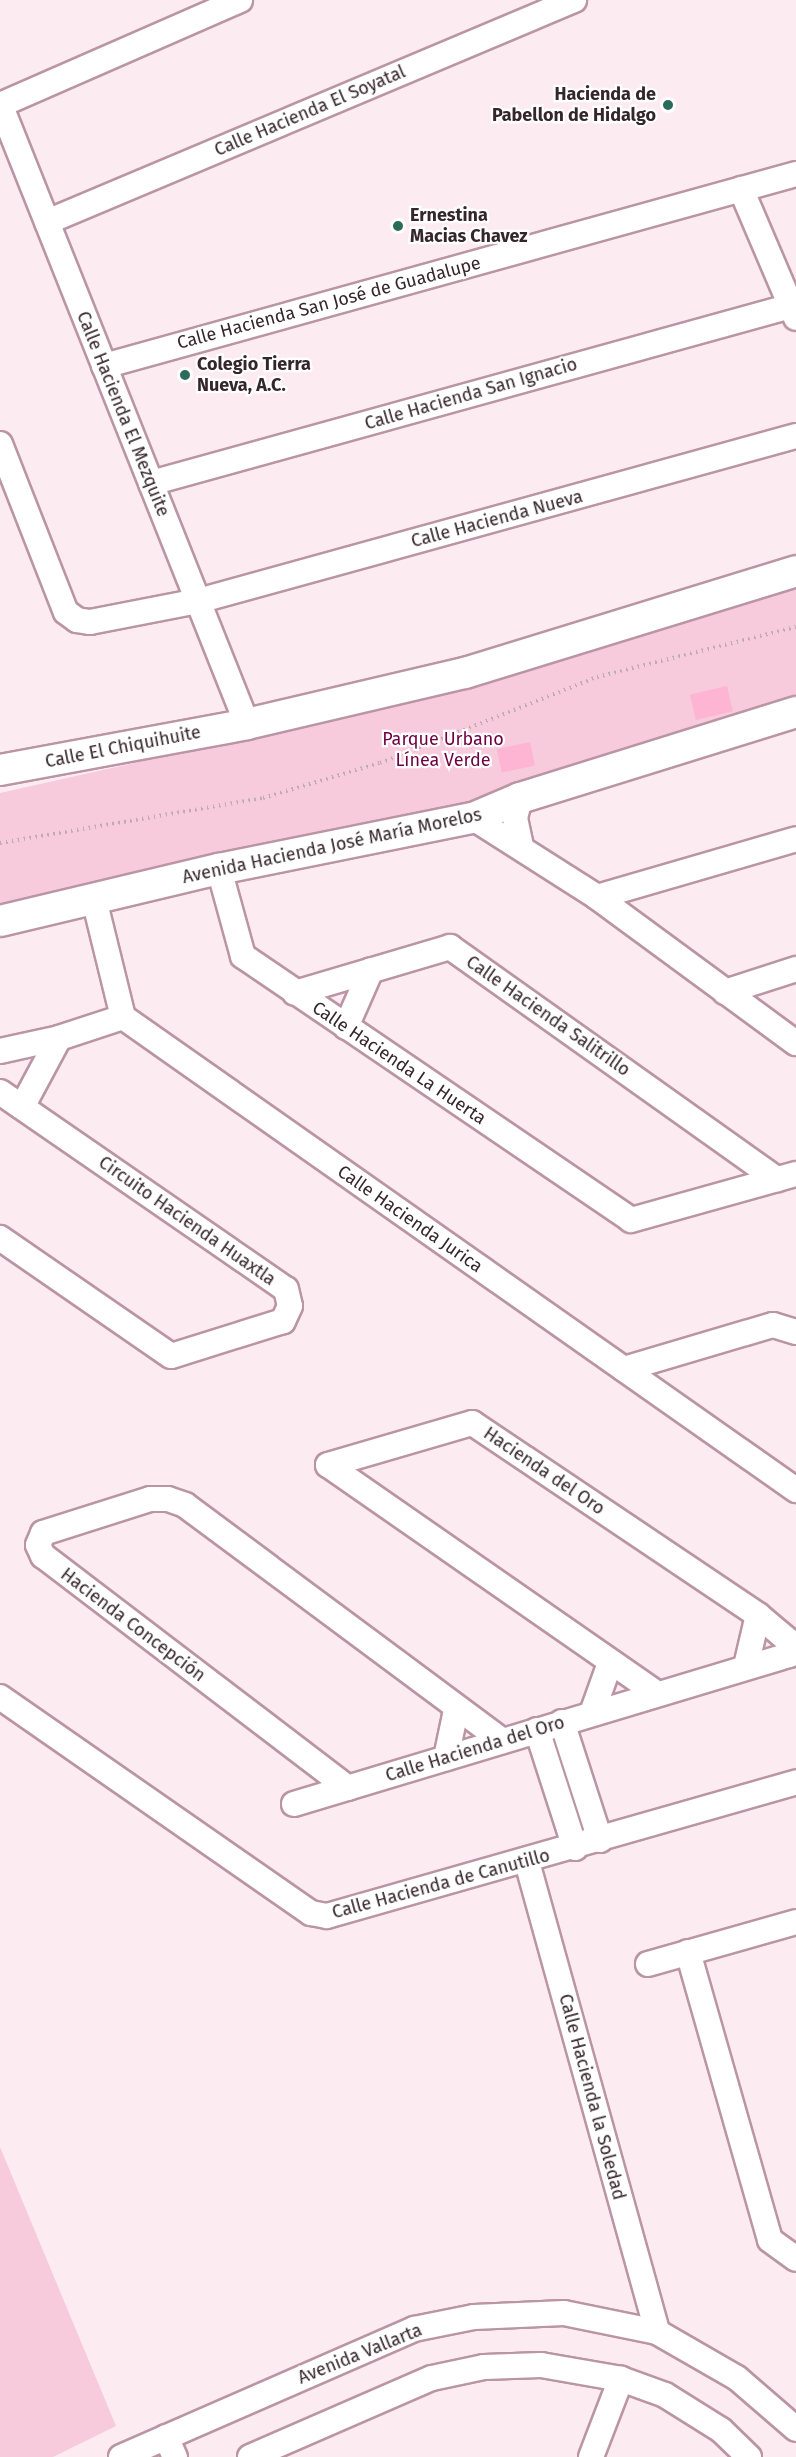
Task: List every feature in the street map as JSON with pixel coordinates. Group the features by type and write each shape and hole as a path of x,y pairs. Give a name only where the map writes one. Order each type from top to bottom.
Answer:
{"main road":[{"path":"246,724 465,674 796,571"},
{"name":"Avenida Hacienda José María Morelos","path":"0,921 219,869 473,818 520,798 796,712"},
{"name":"Calle El Chiquihuite","path":"0,770 246,724"}],"street":[{"path":"0,105 240,0"},
{"name":"Calle Hacienda El Soyatal","path":"47,222 574,0"},
{"name":"Calle Hacienda El Mezquite","path":"0,105 246,724"},
{"name":"Calle Hacienda San José de Guadalupe","path":"104,366 796,174"},
{"path":"741,189 793,312"},
{"name":"Calle Hacienda San Ignacio","path":"151,483 793,312"},
{"name":"Calle Hacienda Nueva","path":"0,444 66,612 77,620 90,622 198,601 796,436"},
{"path":"520,798 515,818 521,847"},
{"path":"473,818 597,897 796,1043"},
{"path":"597,897 796,839"},
{"name":"Calle Hacienda La Huerta","path":"219,869 243,956 631,1220 786,1177"},
{"path":"0,1051 59,1038 123,1017 94,899"},
{"name":"Calle Hacienda Salitrillo","path":"295,993 450,947 786,1177"},
{"path":"724,992 796,969"},
{"path":"346,1028 370,970"},
{"name":"Calle Hacienda Jurica","path":"123,1017 796,1490"},
{"path":"22,1107 59,1038"},
{"name":"Circuito Hacienda Huaxtla","path":"0,1092 286,1290 290,1306 284,1321 171,1356 0,1238"},
{"path":"624,1369 773,1325 796,1332"},
{"name":"Hacienda del Oro","path":"472,1423 758,1615 790,1642 794,1649 789,1655 656,1693 610,1663 328,1465 472,1423"},
{"name":"Hacienda Concepción","path":"348,1788 43,1556 38,1545 43,1533 150,1499 168,1499 184,1505 456,1710"},
{"path":"746,1666 758,1615"},
{"path":"592,1713 610,1663"},
{"name":"Calle Hacienda del Oro","path":"294,1804 656,1693"},
{"name":"Calle Hacienda de Canutillo","path":"0,1697 311,1913 327,1916 527,1862 796,1782"},
{"path":"446,1758 456,1710 502,1740"},
{"path":"562,1722 600,1840"},
{"path":"537,1730 575,1848"},
{"name":"Calle Hacienda la Soledad","path":"527,1862 657,2332"},
{"path":"648,1964 796,1922"},
{"path":"688,1952 770,2240 796,2259"},
{"name":"Avenida Vallarta","path":"122,2457 170,2447 414,2329 474,2317 564,2313 657,2332 737,2378 796,2429"},
{"path":"250,2457 442,2375 484,2367 541,2365 621,2379 665,2395 721,2430 748,2457"},
{"path":"591,2457 621,2379"}],"path":[{"path":"0,843 263,798 380,763 597,677 796,627"}],"green space":[{"name":"Parque Urbano Línea Verde","path":"796,586 796,703 518,783 460,804 0,905 0,793 420,699"},
{"path":"0,2147 116,2426 53,2457 0,2457"}],"building":[{"path":"727,686 733,711 696,720 690,695"},
{"path":"530,742 535,765 502,773 497,749"}],"place":[{"name":"Hacienda de Pabellon de Hidalgo","path":"668,105"},
{"name":"Ernestina Macias Chavez","path":"398,226"},
{"name":"Colegio Tierra Nueva, A.C.","path":"185,375"}]}
